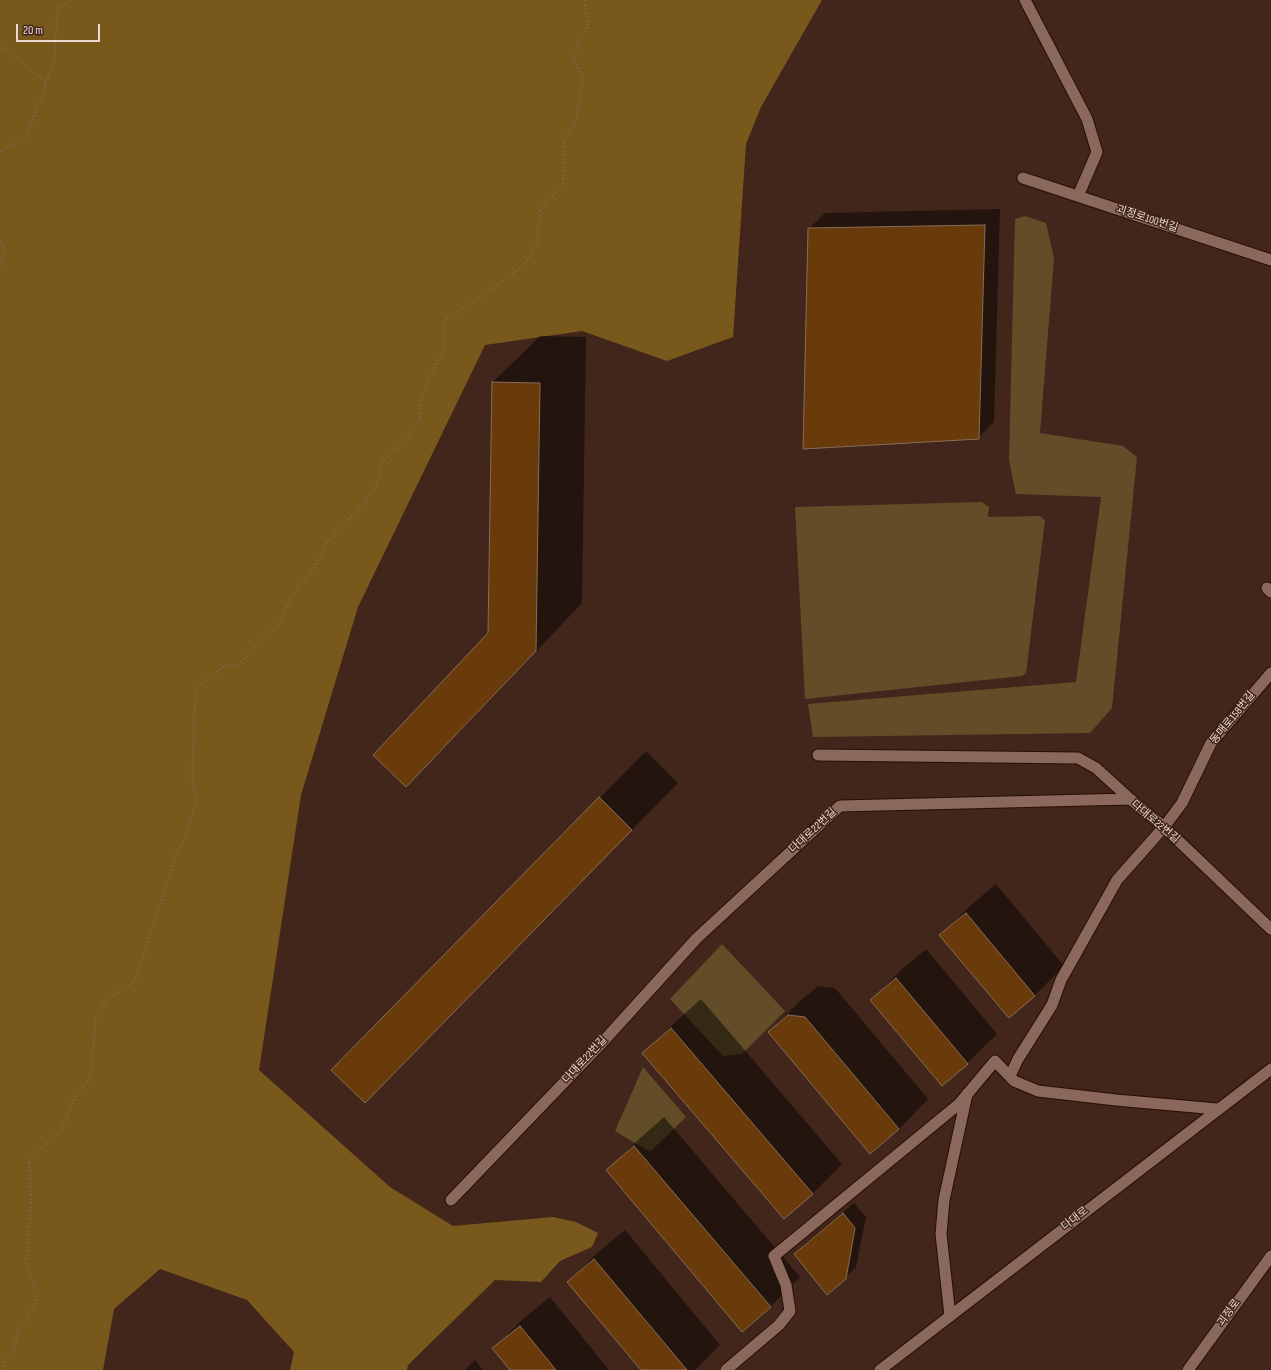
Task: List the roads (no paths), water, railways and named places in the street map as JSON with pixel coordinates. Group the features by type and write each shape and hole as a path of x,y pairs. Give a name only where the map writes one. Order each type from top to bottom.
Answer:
{"street":[{"path":"1025,0 1087,119 1097,152 1078,196"},
{"name":"괴정로100번길","path":"1023,178 1271,260"},
{"name":"동매로158번길","path":"1010,1076 1018,1059 1052,1005 1061,980 1117,880 1164,827 1182,803 1211,743 1271,673"},
{"path":"818,755 1078,758 1096,768 1130,799"},
{"name":"다대로22번길","path":"451,1200 594,1052 697,938 840,806 1130,799 1164,827 1271,929"},
{"path":"726,1370 779,1325 790,1310 786,1285 774,1256 959,1104 995,1062 1014,1081 1038,1091 1217,1109"},
{"name":"다대로","path":"880,1370 1271,1068"},
{"path":"950,1316 941,1234 944,1200 967,1094"},
{"name":"괴정로","path":"1188,1370 1271,1256"}]}
